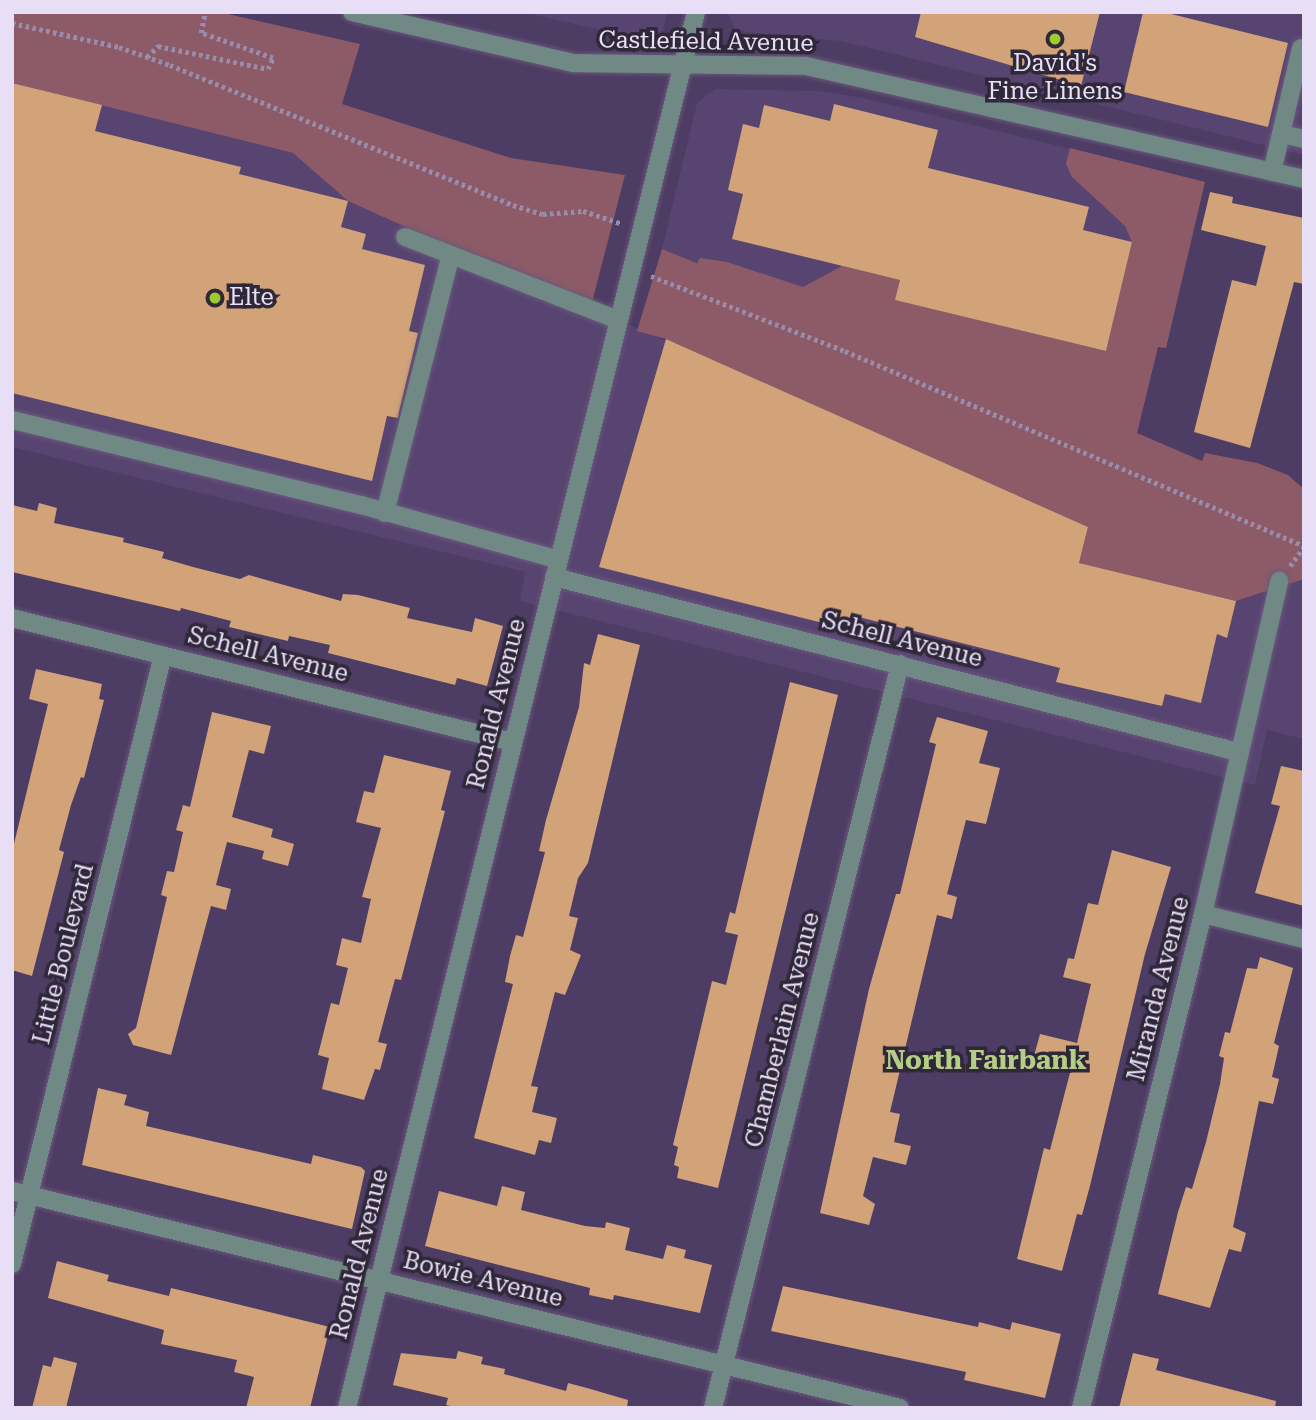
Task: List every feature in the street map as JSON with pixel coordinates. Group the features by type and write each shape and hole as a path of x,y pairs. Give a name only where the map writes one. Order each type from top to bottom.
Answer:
{"street":[{"name":"Castlefield Avenue","path":"352,12 573,64 806,66 1304,179"},
{"name":"Ronald Avenue","path":"347,1408 696,12"},
{"path":"1272,172 1301,48"},
{"path":"1281,134 1304,139"},
{"path":"405,237 618,320"},
{"path":"385,513 450,255"},
{"name":"Schell Avenue","path":"12,419 385,513 555,568 900,664 1238,752"},
{"name":"Miranda Avenue","path":"1081,1408 1203,914 1279,581"},
{"name":"Schell Avenue","path":"12,618 512,742"},
{"name":"Little Boulevard","path":"12,1264 21,1193 163,655"},
{"name":"Chamberlain Avenue","path":"713,1408 900,664"},
{"path":"1203,914 1304,939"},
{"name":"Bowie Avenue","path":"21,1193 900,1408"}],"path":[{"path":"147,57 158,46 268,69 273,58 201,33 205,12"},
{"path":"12,23 147,57 542,215 583,211 621,221"},
{"path":"650,276 845,351 1304,546"}],"shaded area":[{"path":"12,12 219,12 360,44 342,104 511,158 625,175 590,310 348,201 293,153 12,83"},
{"path":"522,12 667,12 663,31 635,38"},
{"path":"1304,12 1304,155 841,41 745,32 734,27 728,13"},
{"path":"12,83 293,153 348,201 1088,527 1079,562 1236,601 1304,579 1304,739 1267,730 1255,785 520,601 525,572 12,447"},
{"path":"715,89 819,91 863,98 1205,182 1166,348 1158,347 1137,434 662,249 697,103"},
{"path":"1070,148 1205,182 1166,348 1158,347 1137,433 1202,461 1205,453 1257,463 1288,475 1304,489 1304,579 1236,601 1079,563 1088,527 666,339 637,331 662,249 697,263 700,258 727,262 803,287 842,266 900,280 896,300 1106,351 1132,242 1125,226 1072,177 1066,164"}],"building":[{"path":"921,12 1100,12 1081,86 915,37"},
{"path":"1143,12 1163,12 1288,43 1268,127 1124,92"},
{"name":"Elte","path":"12,83 102,105 95,131 241,167 239,174 348,201 341,227 366,234 362,249 425,265 409,331 418,333 398,418 387,416 372,481 12,393"},
{"path":"834,104 938,130 928,168 1089,207 1083,230 1132,242 1106,351 895,300 900,280 732,239 743,194 728,190 743,124 759,128 764,105 830,121"},
{"path":"1210,192 1233,197 1232,203 1304,218 1304,284 1294,282 1250,448 1194,432 1232,280 1256,286 1266,246 1201,230"},
{"path":"666,339 1088,527 1079,563 1236,601 1227,638 1217,634 1201,703 1165,694 1162,706 1056,682 1060,668 851,615 847,629 599,567"},
{"path":"39,503 57,508 54,523 124,538 123,542 164,552 162,558 193,567 240,579 249,575 341,601 343,594 358,595 410,608 407,618 472,632 475,618 503,626 487,686 457,678 455,685 328,653 330,645 289,636 288,641 229,627 231,621 181,608 180,611 12,572 12,505 37,511"},
{"path":"598,634 640,645 588,863 578,878 569,916 578,918 570,950 581,955 565,995 555,992 531,1086 538,1087 532,1112 557,1118 551,1143 539,1140 535,1155 474,1138 513,984 505,982 510,956 516,935 523,937 545,852 539,851 546,820 579,707 584,663 590,665"},
{"path":"36,669 102,684 99,699 104,700 84,778 81,777 71,805 59,850 64,852 32,976 12,970 12,852 48,704 29,699"},
{"path":"790,682 838,695 718,1188 677,1178 679,1167 674,1165 678,1147 673,1145 712,981 726,985 738,935 725,932 730,912 735,914"},
{"path":"212,712 271,726 264,754 249,750 232,817 273,829 271,837 294,844 288,866 262,859 264,851 227,842 216,885 231,889 226,910 211,906 171,1055 133,1045 128,1034 136,1028 167,897 161,895 167,871 174,872 183,832 176,830 183,805 190,807"},
{"path":"937,717 988,731 979,763 1000,768 986,824 966,820 947,894 957,897 952,919 937,915 890,1112 900,1114 894,1142 911,1146 906,1165 873,1157 863,1196 875,1204 869,1225 820,1213 869,989 896,894 900,894 936,744 929,742"},
{"path":"384,755 451,771 441,810 445,811 401,980 395,979 378,1042 387,1044 380,1070 375,1069 364,1100 322,1089 329,1058 318,1055 331,1003 339,1005 348,968 336,965 342,938 361,943 371,899 362,897 381,828 356,822 364,791 374,793"},
{"path":"1281,766 1304,771 1304,906 1255,893 1280,806 1271,804"},
{"path":"1112,850 1171,867 1145,954 1090,1186 1082,1215 1077,1214 1062,1271 1017,1259 1044,1148 1050,1150 1072,1065 1034,1056 1040,1034 1077,1043 1091,984 1063,977 1068,958 1074,959 1088,903 1098,905"},
{"path":"1260,957 1293,968 1274,1043 1279,1046 1272,1077 1279,1079 1273,1104 1259,1101 1233,1227 1246,1233 1241,1252 1229,1249 1210,1308 1158,1294 1178,1212 1186,1187 1192,1189 1206,1142 1220,1084 1224,1058 1219,1056 1225,1032 1230,1033 1247,968 1257,969"},
{"path":"98,1088 127,1095 124,1105 149,1112 146,1126 311,1164 313,1155 361,1167 365,1171 352,1229 82,1165"},
{"path":"502,1186 525,1192 521,1210 585,1226 605,1228 606,1222 630,1228 625,1250 663,1259 667,1245 686,1250 684,1258 712,1265 700,1313 614,1295 613,1300 589,1295 590,1288 425,1246 439,1191 497,1206"},
{"path":"57,1261 109,1275 107,1281 169,1296 171,1288 330,1327 310,1408 246,1408 254,1377 234,1372 237,1360 161,1344 164,1330 48,1298"},
{"path":"783,1286 978,1327 979,1322 1010,1330 1012,1322 1061,1334 1045,1398 964,1380 966,1372 771,1331"},
{"path":"458,1351 483,1357 481,1364 505,1369 504,1374 566,1391 568,1383 628,1400 627,1408 459,1408 446,1405 448,1398 393,1385 401,1353 456,1359"},
{"path":"1133,1353 1159,1359 1156,1370 1276,1401 1275,1408 1119,1408"},
{"path":"54,1357 77,1363 66,1408 32,1408 43,1365 51,1367"}],"place":[{"name":"David's Fine Linens","path":"1055,39"},
{"name":"Elte","path":"215,298"}],"district":[{"name":"North Fairbank","path":"986,1061"}]}
